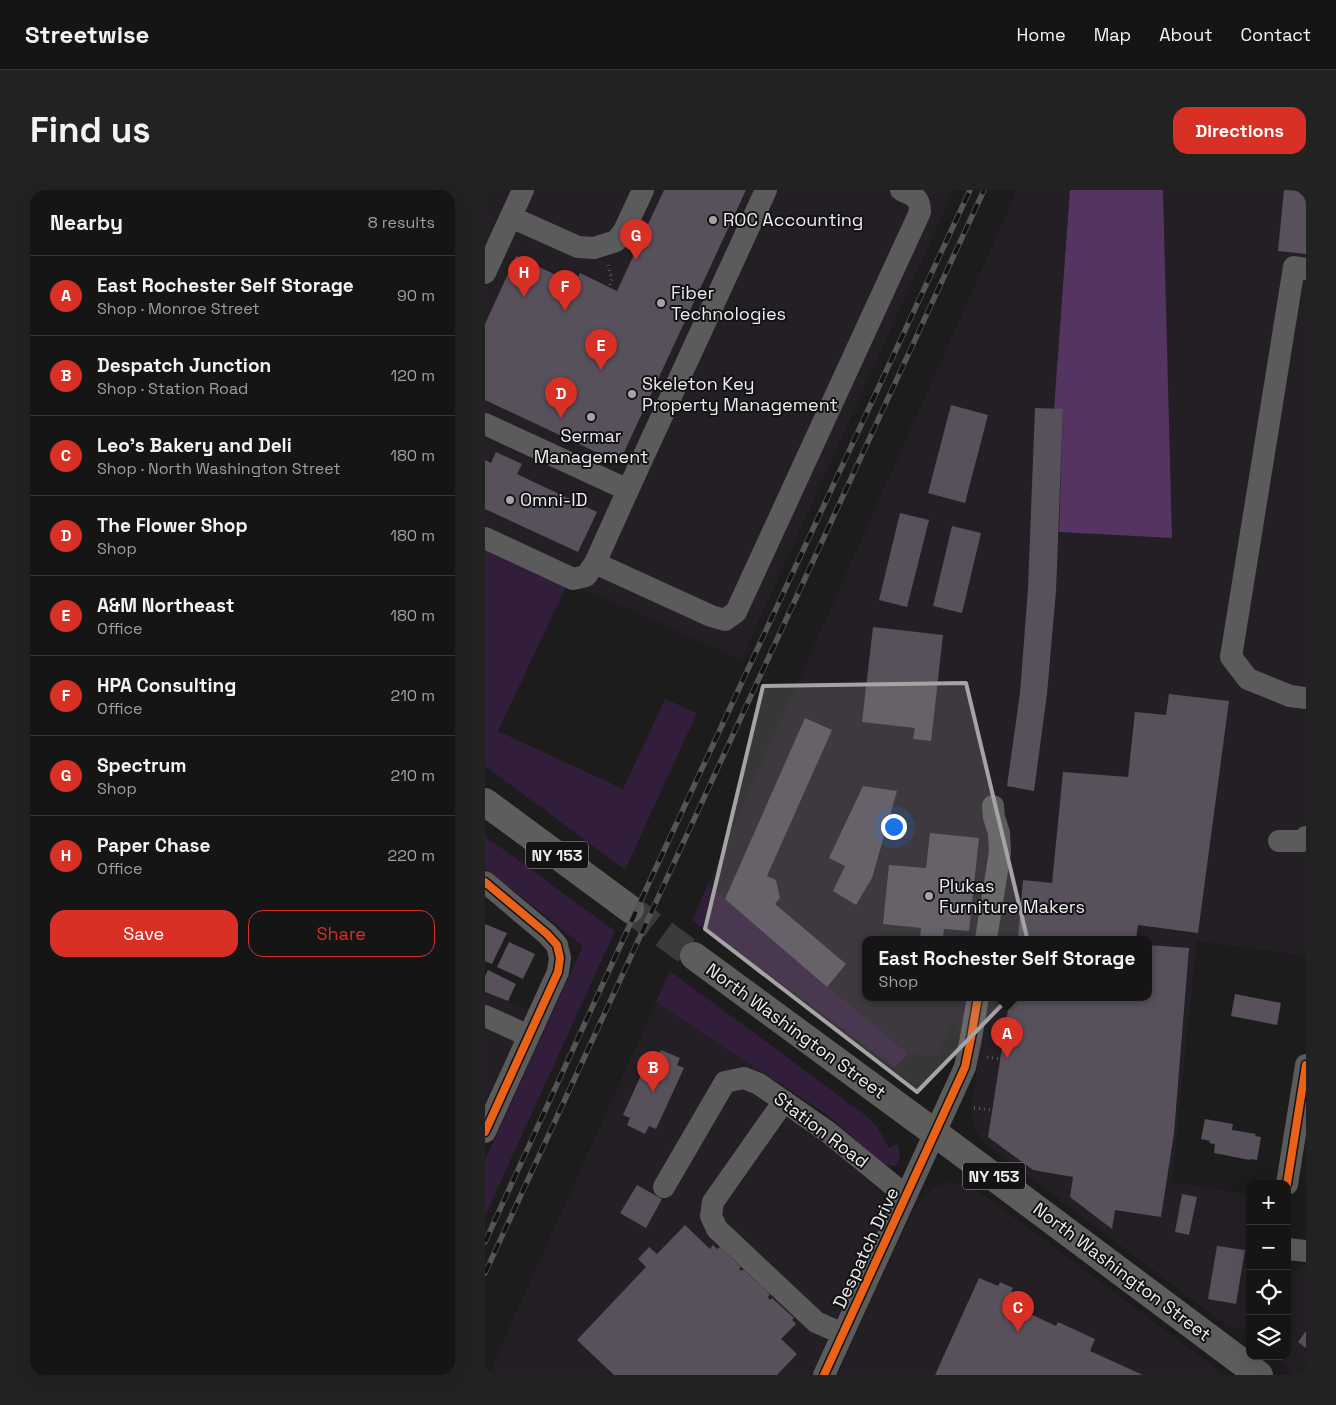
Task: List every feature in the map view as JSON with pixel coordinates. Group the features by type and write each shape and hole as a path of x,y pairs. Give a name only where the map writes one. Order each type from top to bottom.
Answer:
{"main road":[{"name":"NY 153","path":"485,802 630,909"},
{"name":"North Washington Street","path":"694,956 1256,1369"}],"street":[{"path":"485,273 523,190"},
{"path":"511,217 578,247 594,248 616,241 624,231 643,190"},
{"path":"485,538 573,579 586,576 595,563 767,190"},
{"path":"595,563 711,616 725,620 736,612 920,212 920,203 914,196 901,190"},
{"path":"1306,269 1294,267 1231,657 1247,679 1290,696 1306,698"},
{"path":"485,424 628,490"},
{"path":"986,936 1000,852 999,833 993,806"},
{"path":"1279,841 1302,841 1306,837"},
{"path":"485,882 547,934 557,945 560,958 558,972 485,1132"},
{"name":"Despatch Drive","path":"824,1375 965,1067 977,1001"},
{"path":"485,1016 529,1036"},
{"path":"1288,1180 1306,1065"},
{"name":"Station Road","path":"664,1187 725,1082 743,1078 759,1084 828,1132 906,1196"},
{"path":"784,1101 713,1202 711,1216 717,1229 816,1322 843,1334"},
{"path":"1291,1249 1306,1250"}],"path":[{"path":"986,1057 1000,1059"},
{"path":"974,1108 992,1110"}],"highlighted area":[{"path":"966,683 1035,971 917,1092 705,929 763,686"}],"shaded area":[{"path":"485,190 954,190 741,660 604,598 567,585 485,547"},
{"path":"1017,190 1070,190 1054,409 1063,409 1059,532 1172,538 1163,190 1306,190 1306,956 1197,941 1172,1182 1246,1194 1246,1327 1243,1330 1229,1327 986,1144 977,1133 972,1120 971,1108 981,1042 957,1037 959,1026 952,1025 935,1056 908,1054 708,884"},
{"path":"1070,190 1163,190 1172,538 1059,532 1063,410 1054,409"},
{"path":"485,547 567,585 498,731 623,789 665,699 697,713 625,870 485,766"},
{"path":"485,836 615,931 485,1216 485,1160 583,946 485,868"},
{"path":"708,884 908,1054 895,1067 888,1063 775,979 722,944 692,920"},
{"path":"670,971 864,1114 876,1125 889,1148 898,1144 900,1156 897,1164 895,1166 884,1164 826,1114 656,1002"},
{"path":"485,992 528,1010 485,1105"},
{"path":"656,1002 766,1074 755,1090 814,1133 880,1191 886,1197 888,1211 811,1375 488,1375"},
{"path":"945,1183 956,1183 981,1193 1225,1375 837,1375 913,1212 933,1188"},
{"path":"1306,1264 1306,1375 1293,1375 1280,1360 1291,1360 1291,1273"}],"building":[{"path":"664,190 746,190 619,463 485,400 485,324 516,256 575,284 580,273 617,291"},
{"path":"1284,190 1306,191 1306,254 1278,251"},
{"path":"951,405 988,415 965,503 928,493"},
{"path":"1035,408 1063,409 1056,591 1047,694 1034,791 1007,786 1020,693 1028,589"},
{"path":"496,452 522,464 517,474 597,512 578,552 485,509 485,460 491,463"},
{"path":"900,513 929,520 907,607 879,600"},
{"path":"952,526 981,533 962,613 933,606"},
{"path":"873,627 943,635 931,741 913,739 915,728 862,722"},
{"path":"1169,694 1229,701 1198,933 1138,925 1136,936 1018,936 1023,880 1052,883 1063,772 1128,777 1135,712 1166,715"},
{"path":"805,718 832,730 767,876 776,880 780,898 775,904 846,964 827,987 725,899"},
{"path":"863,786 897,791 872,878 856,905 833,891 845,866 829,858"},
{"name":"Plukas Furniture Makers","path":"930,833 979,838 969,931 944,929 943,936 920,936 921,928 883,924 889,865 926,868"},
{"path":"485,924 507,933 492,964 485,961"},
{"path":"509,942 535,954 523,979 497,967"},
{"path":"1152,945 1189,948 1174,1133 1161,1217 1115,1210 1112,1229 1070,1197 1073,1177 1033,1170 988,1137 1009,1001 1152,1001"},
{"path":"488,970 516,984 508,1001 485,992 485,976"},
{"path":"1235,994 1281,1003 1277,1025 1231,1016"},
{"path":"661,1050 680,1058 677,1065 684,1068 656,1129 649,1126 645,1134 627,1125 630,1118 623,1115 651,1053 658,1056"},
{"path":"1205,1119 1233,1124 1232,1130 1256,1134 1255,1136 1261,1137 1257,1160 1214,1153 1215,1144 1201,1139"},
{"path":"637,1185 662,1199 646,1228 620,1213"},
{"path":"1182,1194 1197,1197 1189,1235 1175,1232"},
{"path":"685,1225 710,1249 713,1245 717,1249 720,1247 741,1267 739,1269 742,1271 743,1269 770,1294 768,1297 770,1300 772,1298 794,1318 792,1320 796,1324 781,1339 797,1354 777,1375 614,1375 577,1340 646,1267 638,1259 649,1247 657,1254"},
{"path":"1217,1246 1245,1250 1236,1304 1208,1299"},
{"path":"979,1278 998,1286 1000,1282 1013,1288 1011,1292 1028,1300 1024,1311 1056,1326 1058,1322 1095,1339 1090,1351 1143,1375 935,1375"},
{"path":"1306,1331 1306,1348 1298,1342"}],"tunnel":[{"path":"630,909 694,956"}],"railway":[{"path":"485,1242 970,190"},
{"path":"485,1273 984,190"}],"cycle path":[{"path":"485,882 547,934 557,945 560,958 558,972 485,1132"},
{"path":"824,1375 965,1067 977,1001"},
{"path":"1288,1180 1306,1065"}],"place":[{"name":"ROC Accounting","path":"713,220"},
{"name":"Spectrum","path":"636,260"},
{"name":"Paper Chase","path":"524,297"},
{"name":"Fiber Technologies","path":"661,303"},
{"name":"HPA Consulting","path":"565,311"},
{"name":"A&M Northeast","path":"601,370"},
{"name":"Skeleton Key Property Management","path":"632,394"},
{"name":"Sermar Management","path":"591,417"},
{"name":"The Flower Shop","path":"561,418"},
{"name":"Omni-ID","path":"510,500"},
{"name":"Plukas Furniture Makers","path":"929,896"},
{"name":"East Rochester Self Storage","path":"1007,1058"},
{"name":"Despatch Junction","path":"653,1092"},
{"name":"Leo's Bakery and Deli","path":"1018,1332"}]}
